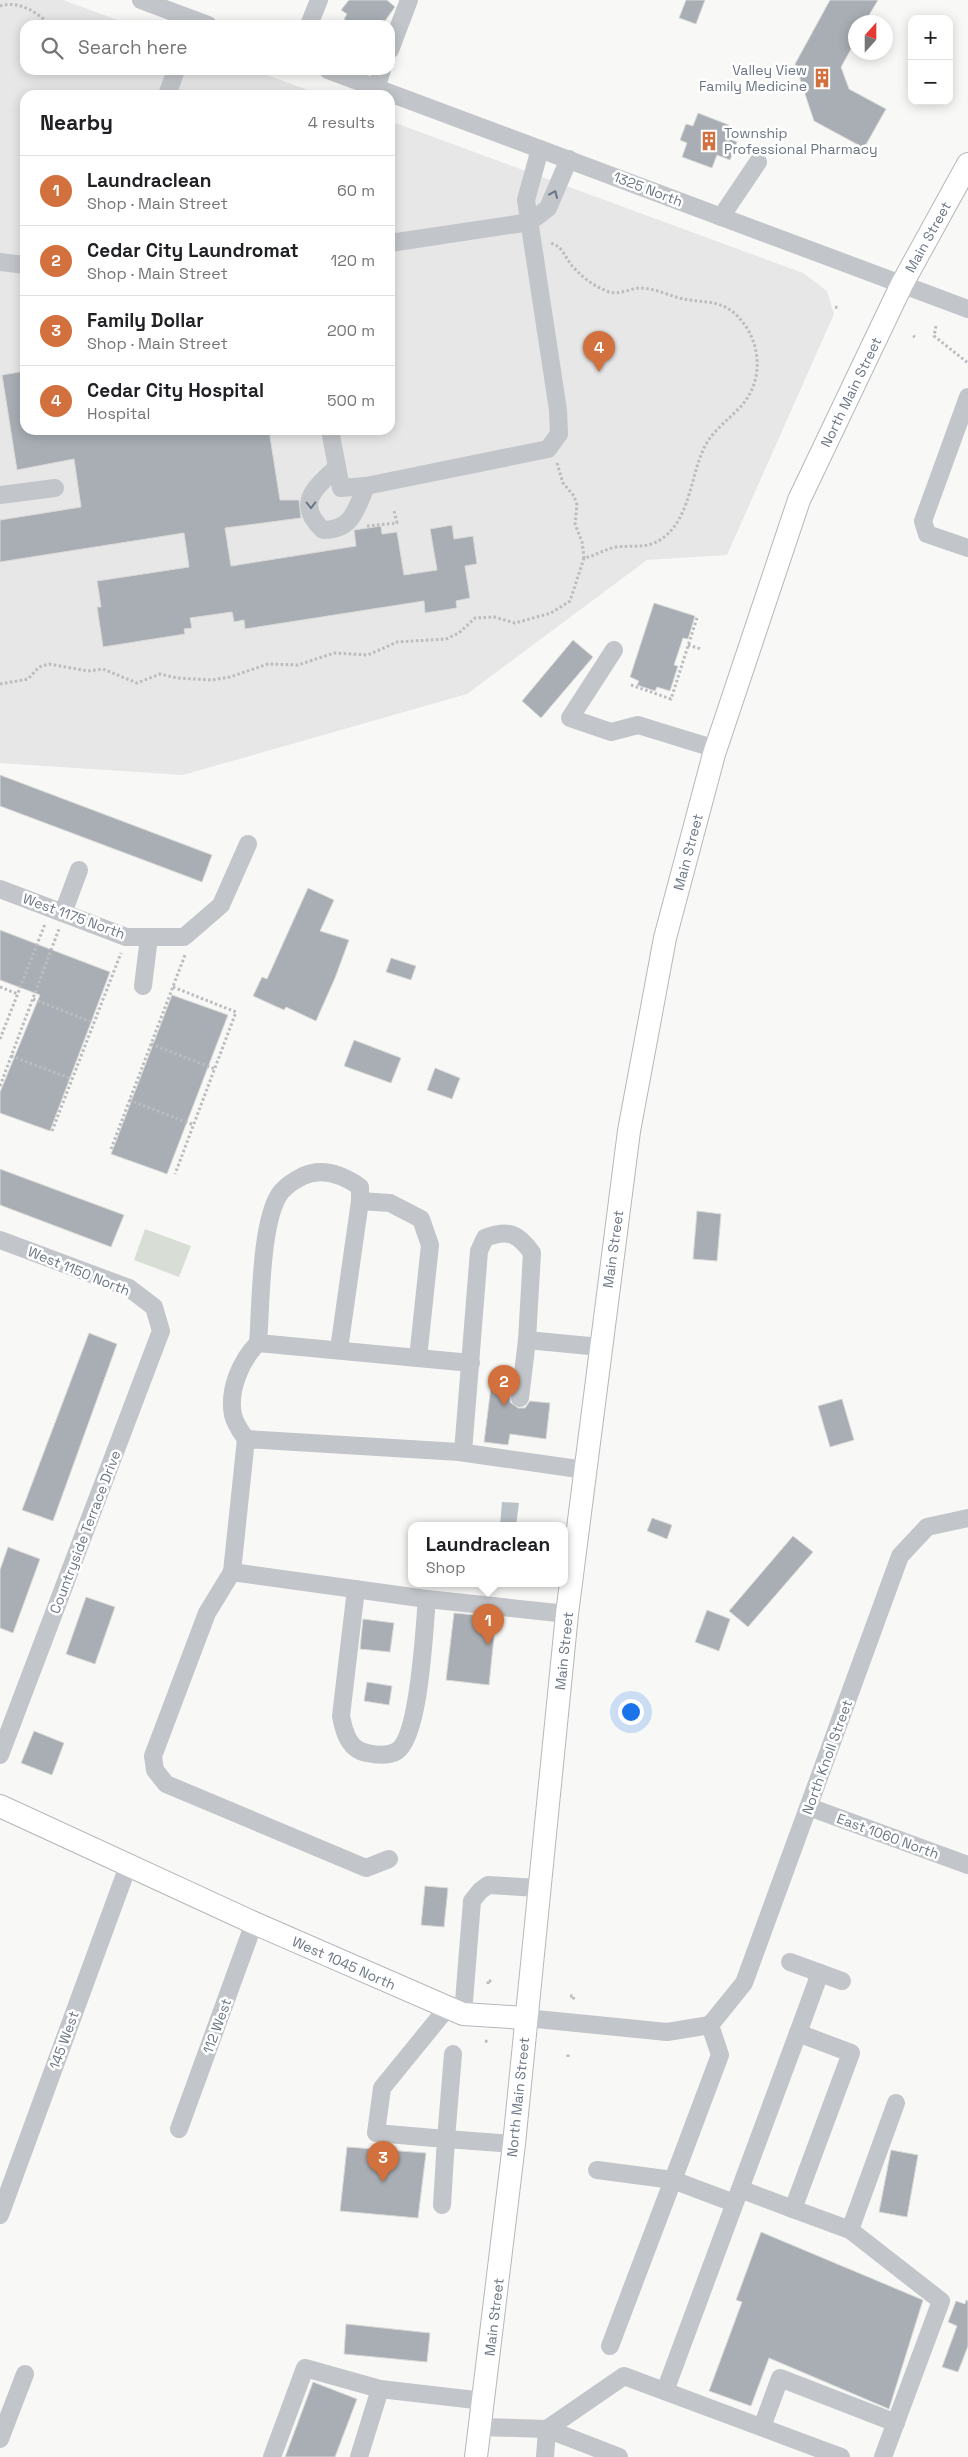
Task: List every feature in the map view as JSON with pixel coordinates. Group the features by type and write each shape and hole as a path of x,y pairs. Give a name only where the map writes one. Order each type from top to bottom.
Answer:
{"main road":[{"name":"Main Street","path":"902,284 968,164"},
{"name":"North Main Street","path":"799,500 902,284"},
{"name":"Main Street","path":"526,2018 567,1614 629,1131 665,938 716,749 799,500"},
{"name":"West 1045 North","path":"0,1808 254,1923 456,2011 526,2018"},
{"name":"North Main Street","path":"510,2177 526,2018"},
{"name":"Main Street","path":"476,2457 510,2177"}],"street":[{"path":"141,0 191,20"},
{"path":"311,20 319,0"},
{"path":"395,37 409,0"},
{"path":"169,90 174,75"},
{"name":"1325 North","path":"341,75 381,90"},
{"path":"376,88 380,75"},
{"name":"1325 North","path":"395,95 968,310"},
{"path":"331,435 341,488 366,486 548,449 559,434 558,410 526,200 540,150"},
{"path":"395,242 530,222 548,208 569,159"},
{"path":"721,217 758,162"},
{"path":"0,262 20,264"},
{"path":"968,398 923,522 927,534 968,548"},
{"path":"336,467 311,492 309,508 314,522 323,530 337,530 347,524 366,486"},
{"path":"0,495 54,488"},
{"path":"614,650 570,718 611,732 638,725 716,749"},
{"name":"West 1175 North","path":"0,889 61,921 126,937 184,937 221,905 248,844"},
{"path":"61,921 79,870"},
{"path":"143,986 149,937"},
{"path":"339,1349 360,1201 360,1187 346,1177 314,1171 295,1180 281,1192 274,1206 266,1242 258,1343 244,1360 236,1379 233,1399 233,1415 238,1428 246,1439 232,1572 207,1613 153,1756 155,1770 166,1784 366,1868 389,1859"},
{"path":"360,1201 390,1203 421,1219 430,1245 418,1358"},
{"path":"463,1452 479,1250 485,1238 510,1233 522,1240 532,1253 520,1398"},
{"name":"West 1150 North","path":"0,1240 128,1288 154,1308"},
{"name":"Countryside Terrace Drive","path":"0,1755 161,1330 154,1308"},
{"path":"526,1340 600,1347"},
{"path":"258,1343 339,1349 471,1363"},
{"path":"246,1439 463,1452 586,1470"},
{"name":"North Knoll Street","path":"710,2025 744,1983 900,1556 927,1527 968,1518"},
{"path":"232,1572 427,1599 567,1614"},
{"path":"356,1589 341,1716 345,1736 360,1752 379,1755 397,1752 408,1739 414,1719 427,1599"},
{"name":"East 1060 North","path":"809,1807 968,1865"},
{"name":"145 West","path":"0,2214 128,1866"},
{"path":"514,2144 376,2133 382,2088 456,2011 472,1901 488,1885 539,1888"},
{"name":"112 West","path":"179,2129 254,1923"},
{"path":"790,1962 842,1981"},
{"path":"665,2391 820,1973"},
{"name":"West 1045 North","path":"526,2018 667,2032 710,2025"},
{"path":"610,2346 720,2055 710,2025"},
{"path":"793,2209 851,2053 798,2033"},
{"path":"442,2205 453,2054"},
{"path":"850,2230 896,2103"},
{"path":"597,2170 673,2180 793,2209 850,2230 942,2301 883,2457"},
{"path":"272,2457 305,2368 380,2389 484,2401"},
{"path":"0,2439 25,2374"},
{"path":"547,2429 624,2376 841,2457"},
{"path":"762,2427 780,2378 896,2423"},
{"path":"359,2457 380,2389"},
{"path":"481,2427 547,2429 619,2457"},
{"path":"545,2457 547,2429"}],"path":[{"path":"0,6 14,5 31,10 44,20"},
{"path":"549,243 559,247 574,269 597,287 612,293 638,288 649,289 680,298 719,304 733,312 752,336 758,358 750,394 706,444 698,462 684,508 669,531 660,540 638,548 615,547 584,558"},
{"path":"936,326 934,336 968,363"},
{"path":"0,684 28,679 40,667 49,664 88,671 103,669 137,683 160,674 177,678 212,680 230,677 268,664 298,665 334,653 368,655 397,642 446,639 459,633 475,618 494,617 515,623 551,613 563,606 574,594 576,579 584,558 582,542 575,524 576,505 574,496 563,483 557,462"},
{"path":"362,526 396,523 394,511"},
{"path":"631,685 671,699 697,618"},
{"path":"688,645 701,649"},
{"path":"0,1086 61,921"},
{"path":"0,1039 45,923"},
{"path":"52,1131 121,952"},
{"path":"111,1150 185,955"},
{"path":"0,987 18,994"},
{"path":"172,987 236,1012 175,1174"},
{"path":"33,999 94,1023"},
{"path":"151,1044 215,1069"},
{"path":"12,1056 72,1079"},
{"path":"130,1100 194,1125"},
{"path":"488,1984 488,1980 492,1982"},
{"path":"570,1996 574,1996 573,2000"},
{"path":"485,2041 490,2042"}],"shaded area":[{"path":"0,0 63,0 117,20 20,20 20,75 267,75 307,90 20,90 20,435 395,435 395,123 803,273 827,291 834,314 727,555 647,560 467,694 183,775 0,763"},
{"path":"145,1229 191,1246 179,1277 134,1260"},
{"path":"502,1502 519,1503 517,1522 500,1522"}],"building":[{"path":"349,0 387,0 395,7 386,20 345,20 344,19 347,14 341,10"},
{"path":"686,0 705,0 696,24 679,18"},
{"name":"Valley View Family Medicine","path":"830,0 878,0 869,15 848,15 848,54 841,67 849,89 886,109 864,148 814,121 795,64"},
{"name":"Township Professional Pharmacy","path":"698,113 729,125 725,137 737,142 730,160 717,155 712,168 682,157 687,143 680,140 686,124 693,126"},
{"path":"20,372 20,435 270,435 280,500 299,500 301,518 225,528 231,566 356,546 354,530 381,526 382,534 397,532 404,575 437,570 430,529 452,525 454,539 473,536 477,564 465,566 470,598 456,601 457,608 425,613 424,601 245,629 244,620 234,622 232,612 190,618 192,628 184,629 185,634 103,647 97,607 101,607 97,581 189,567 184,533 0,562 0,520 81,507 74,459 17,470 2,375"},
{"path":"654,603 695,616 688,639 683,638 674,665 678,666 670,691 657,687 655,691 637,685 639,681 630,677"},
{"path":"573,640 593,657 541,718 522,701"},
{"path":"0,775 212,855 202,882 0,806"},
{"path":"308,888 334,900 320,931 349,940 316,1021 286,1007 284,1010 253,996 262,977 267,979"},
{"path":"0,930 110,972 50,1131 0,1113 0,1092 40,995 0,980"},
{"path":"391,958 416,966 411,980 386,972"},
{"path":"172,995 228,1015 167,1174 111,1154"},
{"path":"354,1040 401,1058 391,1083 344,1066"},
{"path":"435,1068 460,1078 452,1099 427,1090"},
{"path":"0,1169 124,1215 111,1247 0,1205"},
{"path":"697,1211 721,1214 717,1261 693,1259"},
{"path":"89,1333 117,1344 53,1521 22,1510"},
{"path":"491,1387 510,1389 510,1402 518,1408 525,1408 530,1401 550,1403 546,1439 510,1434 508,1445 484,1442"},
{"path":"842,1399 854,1440 830,1447 818,1406"},
{"path":"652,1518 672,1525 667,1539 647,1531"},
{"path":"793,1536 813,1552 748,1627 729,1611"},
{"path":"8,1547 40,1559 13,1633 0,1628 0,1570"},
{"path":"86,1597 115,1607 95,1664 66,1654"},
{"path":"707,1610 730,1619 719,1651 695,1642"},
{"path":"454,1613 496,1617 489,1685 446,1680"},
{"path":"363,1619 394,1623 390,1652 360,1649"},
{"path":"367,1682 392,1686 389,1705 364,1701"},
{"path":"34,1731 64,1743 52,1775 21,1763"},
{"path":"425,1886 448,1888 444,1927 421,1925"},
{"path":"347,2147 426,2153 418,2218 340,2211"},
{"path":"891,2150 918,2155 907,2217 879,2212"},
{"path":"761,2232 923,2300 889,2409 769,2358 751,2406 709,2391 742,2302 736,2300"},
{"path":"966,2300 968,2301 968,2346 958,2372 942,2367 957,2326 948,2322 956,2301 965,2304"},
{"path":"346,2324 430,2333 427,2362 344,2354"},
{"path":"313,2382 357,2399 335,2457 285,2457"}],"place":[{"name":"Valley View Family Medicine","path":"822,78"},
{"name":"Township Professional Pharmacy","path":"709,141"},
{"name":"Cedar City Hospital","path":"599,372"},
{"name":"Cedar City Laundromat","path":"504,1406"},
{"name":"Laundraclean","path":"488,1645"},
{"name":"Family Dollar","path":"383,2182"}]}
